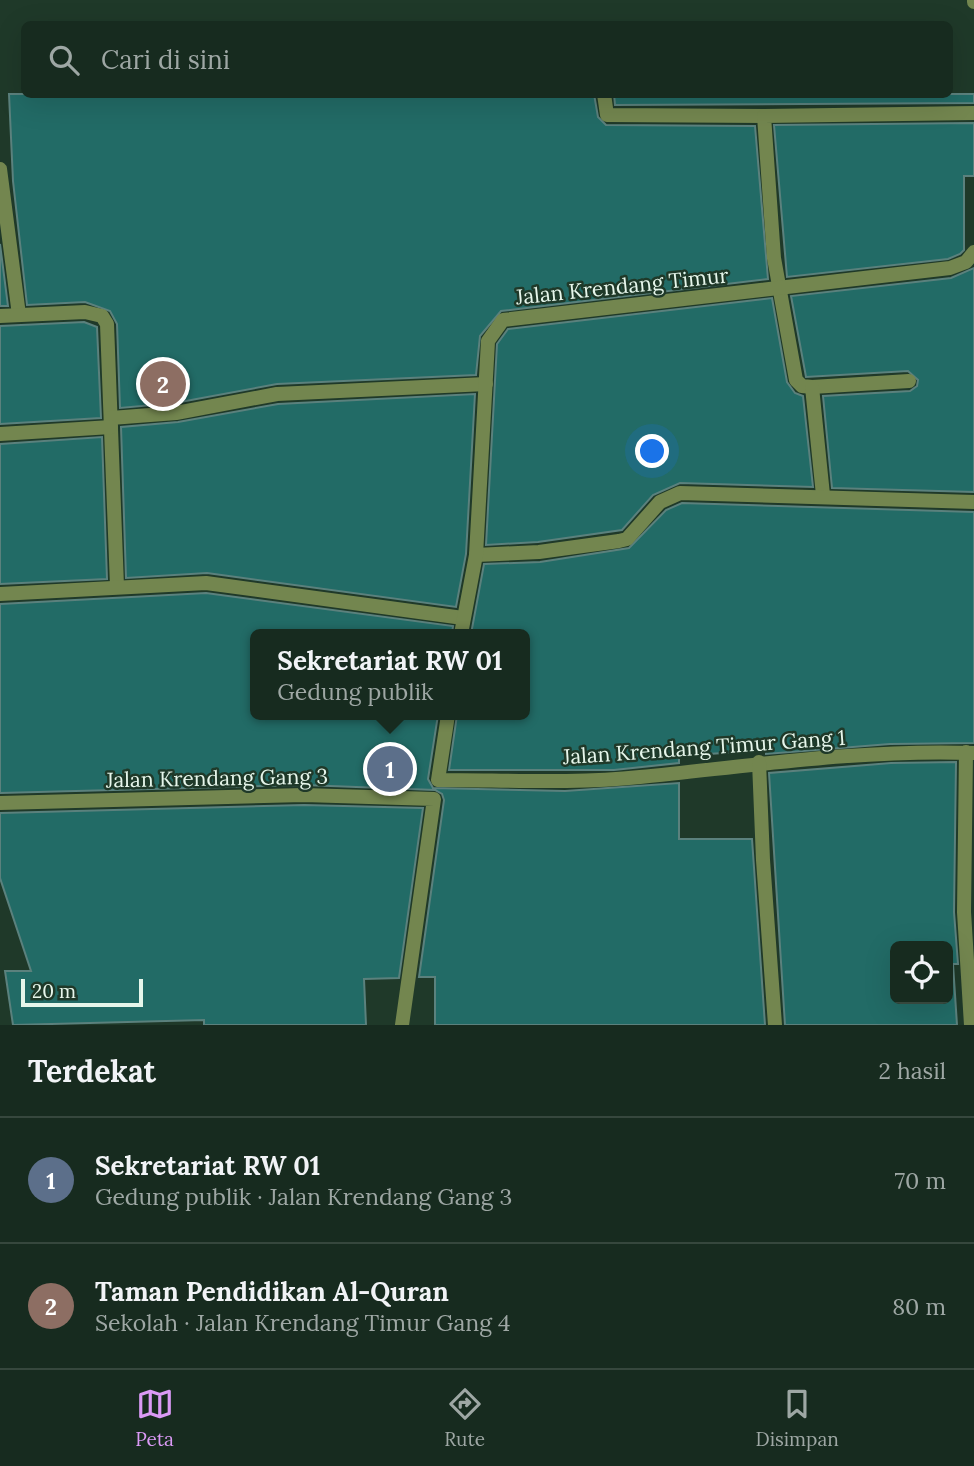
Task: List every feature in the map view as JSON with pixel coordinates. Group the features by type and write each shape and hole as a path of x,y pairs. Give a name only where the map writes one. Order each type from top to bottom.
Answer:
{"street":[{"path":"605,98 607,115 974,113"},
{"path":"764,116 774,258 782,290 796,380 802,386 812,387 909,381"},
{"path":"0,170 19,316"},
{"name":"Jalan Krendang Timur","path":"462,629 477,555 488,341 503,320 782,290 950,268 966,262 974,252"},
{"path":"0,316 85,312 102,316 107,324 117,586"},
{"path":"0,434 176,413 277,394 486,384"},
{"path":"812,387 823,495"},
{"path":"477,555 539,552 627,539 660,502 680,493 823,495 974,502"},
{"path":"0,594 206,583 463,618"},
{"name":"Jalan Krendang Timur Gang 1","path":"447,720 438,780 609,779 759,762 912,752 970,752"},
{"path":"970,752 963,898 971,1025"},
{"path":"759,762 775,1025"},
{"name":"Jalan Krendang Gang 3","path":"0,803 304,795 434,799 402,1025"}],"building":[{"path":"9,94 21,94 21,98 595,98 598,117 606,125 755,126 768,279 501,311 480,336 476,375 277,384 175,403 120,408 117,324 110,311 85,302 27,305 13,181"},
{"path":"953,94 974,94 974,103 615,105 614,98 953,98"},
{"path":"974,123 974,176 964,176 964,250 960,254 948,259 787,277 774,125"},
{"path":"0,244 8,306 0,306"},
{"path":"974,268 974,492 832,488 823,396 910,391 917,386 918,380 908,371 806,377 791,296 951,278"},
{"path":"772,298 787,382 795,393 803,396 813,487 680,483 653,495 622,530 538,542 486,545 497,344 508,329"},
{"path":"84,322 97,327 101,418 0,424 0,326"},
{"path":"475,394 466,554 456,607 207,573 126,578 121,427 178,422 278,404"},
{"path":"102,437 107,579 0,584 0,444"},
{"path":"682,503 974,512 974,743 890,744 766,754 766,750 679,756 679,763 614,770 449,770 456,720 530,720 530,629 472,629 484,564 540,562 629,548 666,510"},
{"path":"206,593 453,626 453,629 250,629 250,720 437,720 428,779 433,788 565,791 679,783 679,839 752,839 765,1025 435,1025 435,977 419,977 444,800 442,794 435,790 304,785 0,793 0,604"},
{"path":"956,762 954,912 958,964 953,964 957,1025 785,1025 769,773 891,763"},
{"path":"304,805 423,808 399,978 364,979 366,1025 204,1025 204,1020 13,1025 5,971 31,971 0,878 0,813"}],"place":[{"name":"Taman Pendidikan Al-Quran","path":"163,384"},
{"name":"Sekretariat RW 01","path":"390,769"}]}
